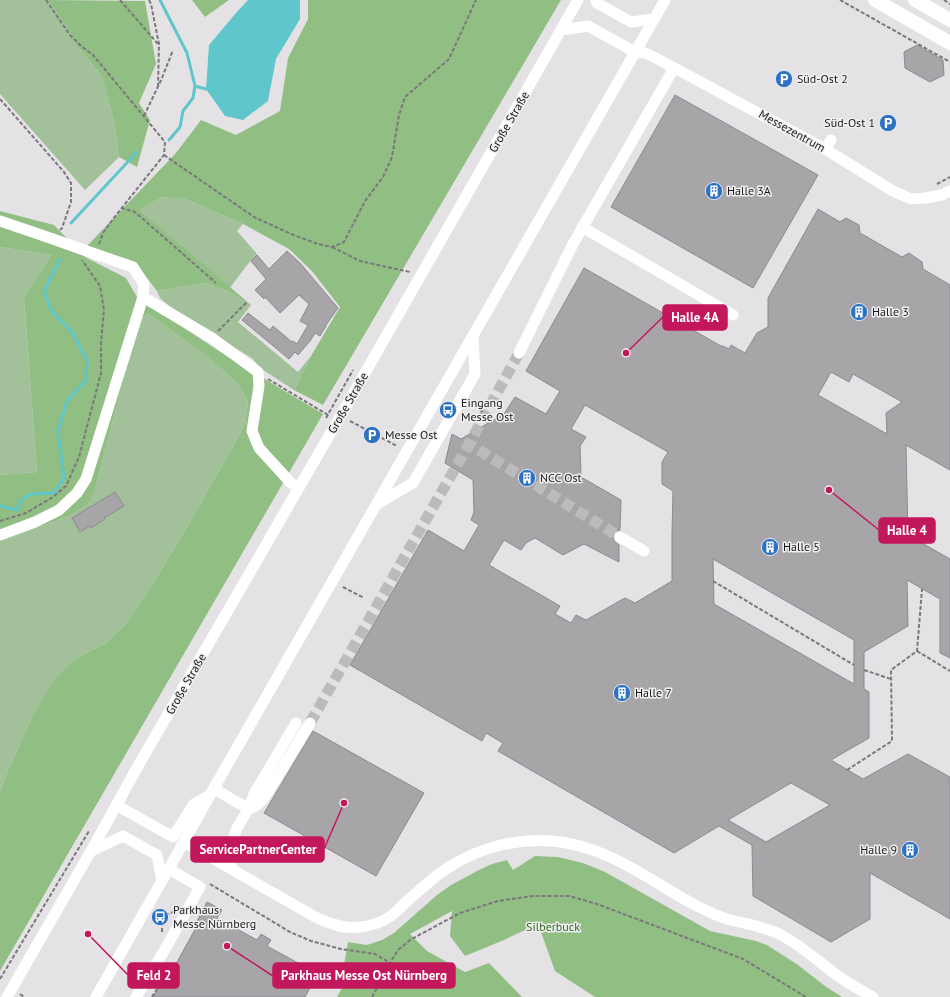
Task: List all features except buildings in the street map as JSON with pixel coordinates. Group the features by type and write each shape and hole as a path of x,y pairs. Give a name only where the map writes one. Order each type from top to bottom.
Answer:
{"main road":[{"path":"875,0 950,43"},
{"path":"915,0 950,20"}],"lane":[{"name":"Große Straße","path":"6,997 578,0"},
{"path":"596,0 597,3 631,22 654,19"},
{"path":"96,997 212,791 665,0"},
{"name":"Messezentrum","path":"561,30 588,26 635,52 645,53 828,144 894,191 911,199 942,195 950,191"},
{"path":"519,353 582,227 674,68"},
{"path":"0,221 133,267 144,284 143,297 86,479 77,493 59,510 35,522 0,536"},
{"path":"582,227 733,314"},
{"path":"143,297 212,338 258,372 259,386 252,431 259,448 291,483 299,487"},
{"path":"377,504 413,483 425,462 475,374 473,336"},
{"path":"620,537 644,551"},
{"path":"231,869 231,849 237,828 250,808 254,794 296,723"},
{"path":"212,791 246,807 254,807 264,798 310,723"},
{"path":"116,805 174,838 194,804 212,791"},
{"path":"91,851 123,836 158,855 162,881"},
{"path":"184,842 323,920 334,925 347,927 371,925 391,916 431,880 472,855 498,846 524,841 551,840 569,843 606,854 711,913 726,919 762,927 781,935 840,977 873,997"},
{"path":"136,997 200,887 169,869"}],"path":[{"path":"46,0 70,35 93,55 165,142 164,155 121,208 103,233 94,254"},
{"path":"120,0 159,44"},
{"path":"149,0 159,44 158,86"},
{"path":"332,247 344,242 365,200 383,177 392,157 399,115 405,97 449,59 476,0"},
{"path":"840,0 950,62"},
{"path":"944,0 950,4"},
{"path":"144,116 173,50"},
{"path":"0,99 64,172 71,183 70,202 62,228 53,239"},
{"path":"164,155 254,217 291,234 318,244 332,247 360,262 410,272"},
{"path":"938,184 950,176"},
{"path":"121,208 135,212 216,283"},
{"path":"0,521 26,513 53,498 66,486 78,457 100,372 104,310 100,286 81,257 78,248"},
{"path":"212,338 247,302"},
{"path":"258,372 328,415 339,417 407,451"},
{"path":"468,401 492,421"},
{"path":"713,581 854,665"},
{"path":"343,587 364,598"},
{"path":"847,770 892,741 891,670 917,651 922,589"},
{"path":"917,651 950,671"},
{"path":"864,670 891,679"},
{"path":"209,883 290,932 311,941 341,949 375,954 390,963"},
{"path":"372,997 398,950 410,940 460,913 498,901 533,896 569,896 598,904 743,959 806,997"},
{"path":"152,997 157,989"}],"green space":[{"path":"0,0 48,0 71,34 74,42 102,76 115,125 119,157 85,190 0,94"},
{"path":"48,0 145,1 156,64 139,103 150,120 137,167 119,157 115,125 102,76 74,42 71,34"},
{"path":"192,0 229,0 205,17"},
{"path":"308,0 561,0 323,405 294,390 311,356 340,307 312,271 289,249 243,224 185,199 162,197 140,210 251,305 229,292 206,283 157,291 136,264 87,246 176,153 201,120 236,135 280,111 288,58 308,19"},
{"path":"162,197 185,199 243,224 237,231 257,254 230,288 140,210"},
{"path":"0,211 54,225 85,257 126,278 137,297 225,355 323,414 0,971 0,792 8,770 33,715 54,680 77,658 106,643 125,625 148,591 183,534 245,425 248,402 238,384 208,357 148,314 143,317 133,345 95,489 87,504 69,516 0,542 0,475 37,472 24,297 51,255 0,247"},
{"path":"0,247 51,255 24,297 37,472 0,475"},
{"path":"206,283 229,292 251,305 238,322 298,372 311,356 294,390 260,368 253,359 173,309 160,298 157,291"},
{"path":"148,314 208,357 238,384 248,402 245,425 183,534 125,625 106,643 77,658 33,715 8,770 0,792 0,542 69,516 95,489 133,345 143,317"},
{"name":"Silberbuck","path":"535,856 558,857 583,863 605,872 710,931 756,941 767,945 798,965 842,997 595,997 555,971 538,924 465,956 450,936 452,911 410,934 427,951 465,972 489,963 522,997 337,997 347,979 340,975 344,965 348,942 367,945 382,940 394,933 437,895 451,885 492,864 507,860 513,870"}],"water":[{"path":"248,0 300,0 300,19 276,59 268,101 243,120 225,116 206,89 209,45"}],"waterway":[{"path":"160,0 187,53 195,86"},
{"path":"169,140 180,127 183,111 193,98 195,86 206,89 209,88"},
{"path":"71,223 137,152"},
{"path":"0,506 17,510 21,500 31,494 54,493 64,478 58,431 67,401 86,380 87,360 71,331 51,310 44,291 60,259"}],"tunnel":[{"path":"519,353 469,444 620,537"},
{"path":"310,723 469,444"}],"place":[{"name":"Süd-Ost 2","path":"784,79"},
{"name":"Süd-Ost 1","path":"888,123"},
{"name":"Halle 3A","path":"714,191"},
{"name":"Halle 3","path":"859,312"},
{"name":"Halle 4A","path":"626,353"},
{"name":"Eingang Messe Ost","path":"448,410"},
{"name":"Messe Ost","path":"372,435"},
{"name":"NCC Ost","path":"527,478"},
{"name":"Halle 4","path":"829,490"},
{"name":"Halle 5","path":"770,547"},
{"name":"Halle 7","path":"622,693"},
{"name":"ServicePartnerCenter","path":"344,803"},
{"name":"Halle 9","path":"910,850"},
{"name":"Parkhaus Messe Nürnberg","path":"160,917"},
{"name":"Feld 2","path":"88,934"},
{"name":"Parkhaus Messe Ost Nürnberg","path":"227,946"}]}
